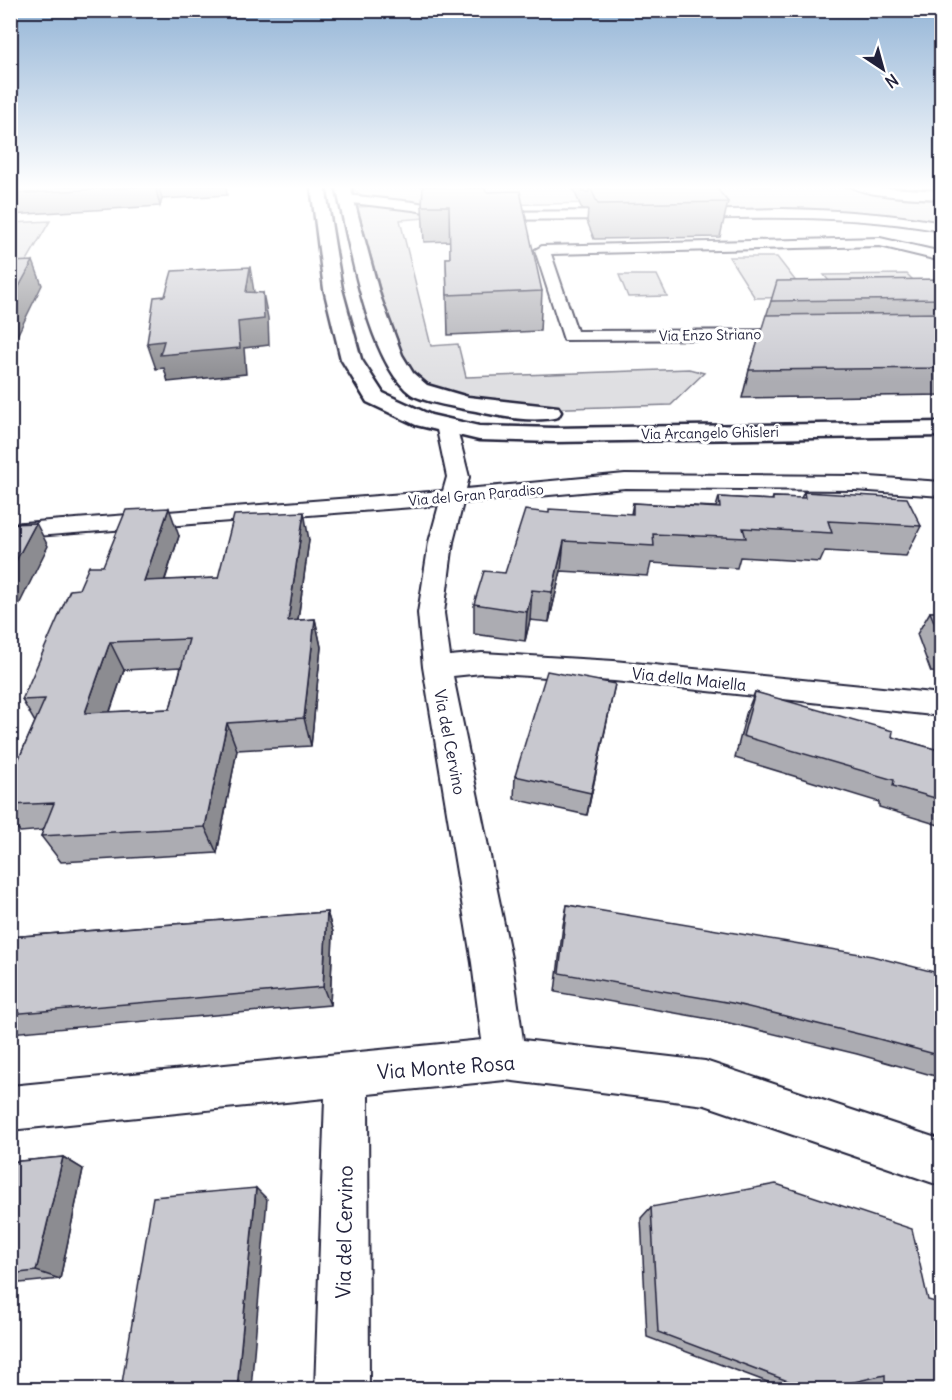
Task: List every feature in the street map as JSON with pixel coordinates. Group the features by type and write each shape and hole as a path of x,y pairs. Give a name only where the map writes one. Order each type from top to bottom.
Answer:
{"street":[{"name":"Via Arcangelo Ghisleri","path":"328,251 333,289 351,359 375,396 424,420 479,433 554,435 942,429"},
{"path":"359,251 367,285 397,362 405,377 420,390 459,402 519,412 567,412"},
{"name":"Via Enzo Striano","path":"542,251 570,336 813,334"},
{"name":"Via Enzo Striano","path":"919,251 942,257"},
{"name":"Via Arcangelo Ghisleri","path":"673,412 942,408"},
{"name":"Via del Cervino","path":"446,425 458,477 441,542 431,613 437,667 492,963 505,1059"},
{"name":"Via del Gran Paradiso","path":"10,531 626,482 855,483 942,489"},
{"name":"Via della Maiella","path":"437,667 482,663 614,671 942,705"},
{"name":"Via Monte Rosa","path":"10,1108 505,1059 705,1083 942,1163"},
{"name":"Via del Cervino","path":"342,1389 347,1074"}],"shaded area":[{"path":"11,251 32,251 22,269 11,270"},
{"path":"370,251 408,251 431,346 458,344 466,377 689,369 704,373 671,405 502,410 449,399 405,377"},
{"path":"729,257 777,257 808,297 755,298"},
{"path":"907,274 929,296 842,296 824,275"},
{"path":"619,275 657,275 667,296 628,297"}],"building":[{"path":"450,251 533,251 542,291 447,295 446,258 450,258"},
{"path":"33,261 10,303 10,262"},
{"path":"250,267 246,292 263,293 264,319 238,322 240,348 160,355 164,341 147,343 154,297 165,296 172,271"},
{"path":"942,279 942,299 771,301 777,281"},
{"path":"942,313 942,368 749,370 766,315"},
{"path":"804,492 907,498 921,526 828,521 832,533 743,528 746,538 653,534 654,546 564,541 552,592 532,590 527,612 474,604 484,571 505,573 525,510 549,513 549,509 633,514 633,503 720,508 719,497 773,500 773,497 805,498"},
{"path":"169,508 144,581 218,578 234,515 304,512 288,621 315,619 304,718 227,723 205,827 41,836 54,803 10,805 10,779 45,699 22,700 70,590 79,589 89,566 103,566 126,510","holes":["189,639 170,709 85,713 110,642"]},
{"path":"36,523 10,572 10,524"},
{"path":"930,612 942,612 942,641"},
{"path":"547,671 615,684 591,793 515,776"},
{"path":"755,692 893,731 892,737 942,751 942,800 893,786 894,780 743,736"},
{"path":"567,905 872,956 942,974 942,1056 732,1003 559,973"},
{"path":"327,912 323,987 10,1014 10,937"},
{"path":"63,1157 36,1271 10,1274 10,1162"},
{"path":"776,1184 912,1229 928,1300 942,1304 942,1389 885,1389 885,1375 823,1389 809,1389 658,1332 651,1207"},
{"path":"256,1188 237,1389 121,1389 153,1197"}]}
